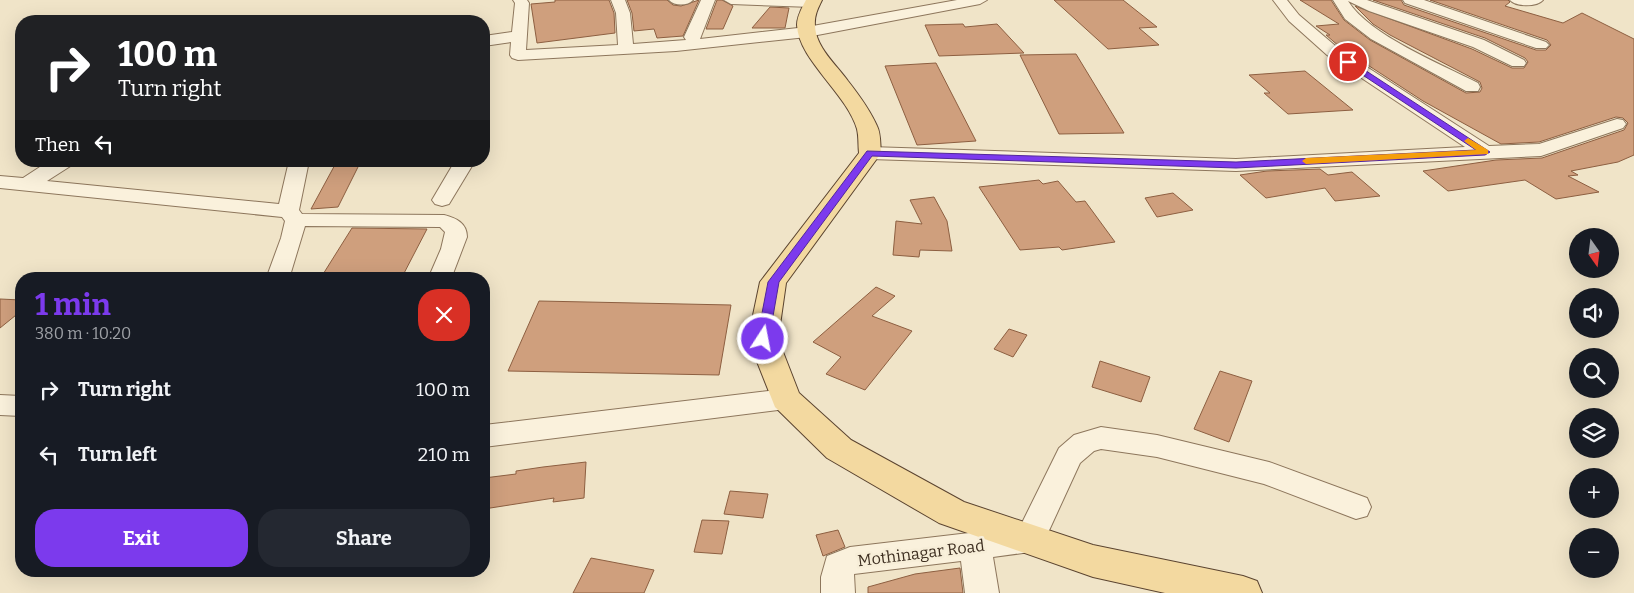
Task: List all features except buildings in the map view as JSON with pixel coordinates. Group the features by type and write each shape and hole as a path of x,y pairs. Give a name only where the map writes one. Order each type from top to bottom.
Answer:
{"main road":[{"path":"813,2 805,27 813,50 842,86 868,128 870,153 773,282 763,339 786,399 839,449 952,513 1093,561 1243,593"}],"street":[{"path":"520,0 522,3 518,55 694,44 807,32 980,0"},
{"path":"618,0 623,13 626,49"},
{"path":"676,0 686,0"},
{"path":"694,44 692,37 708,0"},
{"path":"731,0 813,2"},
{"path":"1280,0 1294,18 1333,52 1485,152"},
{"path":"1340,0 1350,16 1376,36 1472,87"},
{"path":"1354,0 1457,34 1518,63"},
{"path":"1410,0 1541,45"},
{"path":"1517,0 1536,0"},
{"path":"490,40 519,36"},
{"path":"870,153 1236,165 1541,150 1617,124"},
{"path":"27,185 54,167"},
{"path":"280,272 292,238 292,216 298,167"},
{"path":"442,200 461,167"},
{"path":"0,182 292,216 444,221 452,226 456,232 454,244 441,272"},
{"path":"490,435 786,399"},
{"path":"0,405 15,406"},
{"path":"1030,539 1069,456 1084,443 1101,438 1157,446 1269,474 1356,507"},
{"name":"Mothinagar Road","path":"838,593 837,577 839,566 850,561 1030,539"},
{"path":"974,546 982,593"}],"slow traffic":[{"path":"1306,161 1485,152 1468,141"}],"route":[{"path":"763,339 773,282 870,153 1236,165 1485,152 1348,62"}]}
